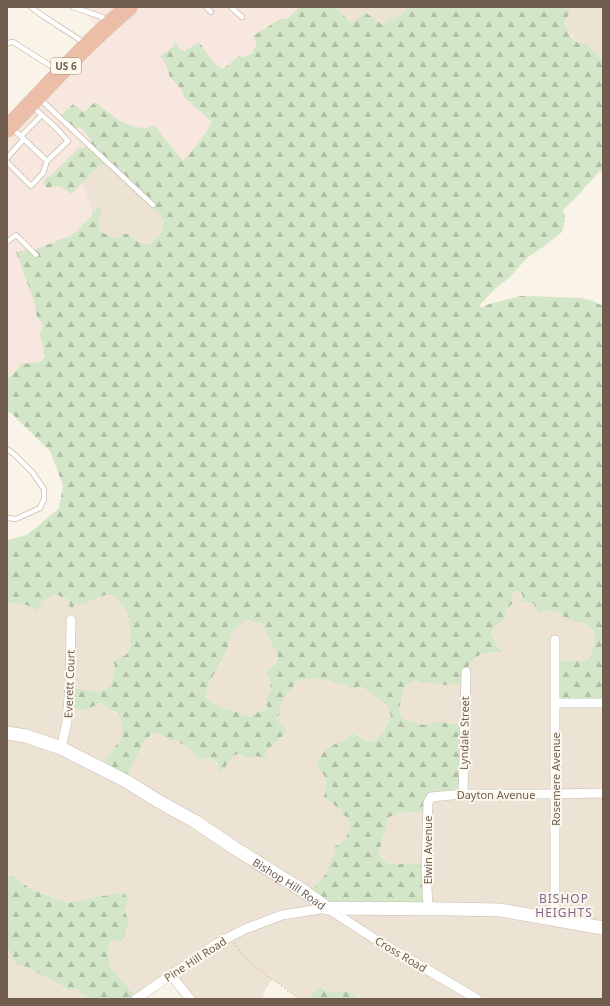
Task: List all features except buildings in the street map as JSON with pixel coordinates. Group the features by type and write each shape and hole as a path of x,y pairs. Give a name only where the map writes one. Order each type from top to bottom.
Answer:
{"highway":[{"name":"US 6","path":"15,133 58,75 109,25 123,9"}],"street":[{"name":"Everett Court","path":"61,748 67,722 70,684 71,620"},
{"name":"Rosemere Avenue","path":"554,640 554,919"},
{"name":"Lyndale Street","path":"463,794 466,672"},
{"path":"554,703 603,702"},
{"name":"Bishop Hill Road","path":"7,733 26,736 61,748 126,781 196,822 302,890 327,908 500,910 603,928"},
{"name":"Dayton Avenue","path":"437,796 463,794 603,793"},
{"name":"Elwin Avenue","path":"428,909 426,866 428,802 431,796 437,796"},
{"name":"Pine Hill Road","path":"136,999 216,944 245,928 282,915 327,908"},
{"name":"Cross Road","path":"327,908 375,939 477,999"},
{"path":"171,975 190,999"}],"lane":[{"path":"31,7 39,14 87,45"},
{"path":"73,7 102,17 109,25"},
{"path":"206,7 211,12"},
{"path":"231,7 242,17"},
{"path":"7,43 13,42 51,66 58,75"},
{"path":"7,162 31,186 43,173 47,161 68,141 37,105"},
{"path":"37,105 153,205"},
{"path":"7,158 15,133 47,161"},
{"path":"7,242 16,235 36,255"},
{"path":"7,449 32,472 44,489 44,499 40,508 16,518 7,518"}],"path":[{"path":"230,937 245,958 299,999"}],"shaded area":[{"path":"68,7 298,7 294,13 286,19 253,36 257,43 252,53 245,57 239,56 223,69 215,64 199,42 185,51 173,46 168,51 160,55 165,62 170,77 181,89 184,97 212,122 200,141 183,161 154,125 148,128 135,127 120,121 96,102 80,127 91,139 47,188 53,186 61,187 67,192 76,189 82,183 93,212 92,216 77,231 68,237 33,250 34,301 36,315 43,327 40,334 45,357 40,362 21,364 7,379 7,133 101,35 88,16"},
{"path":"336,7 408,7 401,15 381,24 351,23"},
{"path":"561,7 603,7 603,61 599,55 589,48 586,43 581,44 577,42 567,31 564,23 570,10 566,10"},
{"path":"108,164 150,199 153,207 165,220 163,230 149,244 140,243 128,234 123,234 116,238 107,236 98,226 98,207 93,212 82,183 99,166"},
{"path":"517,591 521,593 523,597 521,602 533,603 543,611 555,611 570,620 591,627 594,632 595,644 590,658 585,661 558,661 603,702 603,999 359,999 347,991 328,992 320,987 307,999 300,999 272,979 263,994 264,999 194,999 174,971 136,997 111,968 108,956 109,944 127,917 124,911 128,902 123,892 68,903 32,890 12,874 7,876 7,603 25,604 33,607 55,594 69,600 70,610 77,603 83,606 94,599 108,594 118,599 128,614 131,643 126,655 115,666 111,685 100,692 73,688 69,709 89,710 93,706 103,704 119,716 122,723 121,738 102,766 126,779 145,740 153,733 160,734 168,740 176,740 192,751 199,759 202,757 209,758 216,762 219,767 220,774 234,755 239,754 249,758 256,756 264,759 267,750 286,733 276,718 279,715 280,703 298,680 318,678 346,685 352,689 361,686 388,707 391,716 378,739 370,742 352,733 347,738 327,748 316,763 327,782 324,797 341,810 348,818 351,825 346,838 335,852 325,875 309,893 424,864 390,864 382,860 379,852 383,837 386,833 386,823 389,817 401,813 426,811 463,724 446,723 440,721 424,725 402,718 399,709 404,688 413,681 444,685 465,671 475,657 485,653 502,652 491,633 496,625 504,620 506,609 513,603 511,598 513,592"},
{"path":"246,620 261,623 278,655 276,663 266,672 270,680 271,691 266,697 267,709 250,717 222,707 205,698 209,683 227,650 234,629"},
{"path":"7,947 15,961 14,964 23,965 70,991 78,989 90,999 7,999"}],"green space":[{"path":"298,7 336,7 351,23 353,23 365,12 381,24 401,15 408,7 561,7 566,10 571,10 564,23 570,36 578,43 586,43 589,48 599,55 603,61 603,172 600,171 563,210 565,219 562,232 528,257 509,278 497,287 480,305 481,308 489,304 521,296 582,298 603,306 603,702 558,702 558,661 585,661 590,658 595,644 594,632 591,627 582,623 566,620 561,614 555,611 543,611 539,613 533,603 521,602 523,596 517,591 513,592 511,598 513,603 506,609 504,620 496,625 491,633 502,652 485,653 475,657 465,671 463,684 444,685 413,681 404,688 399,709 402,718 424,725 440,721 446,723 463,724 462,793 432,796 426,811 401,813 389,817 386,823 386,833 383,837 379,852 382,860 390,864 424,864 427,908 340,908 309,893 325,875 335,852 334,847 343,841 347,836 351,825 348,818 342,814 341,810 324,797 326,779 316,763 327,748 347,738 352,733 370,742 378,739 391,716 388,707 361,686 352,689 346,685 318,678 298,680 281,703 279,715 276,718 286,733 267,750 264,759 256,756 249,758 239,754 234,755 220,774 218,764 213,760 205,758 199,759 192,751 176,740 168,740 160,734 153,733 145,740 126,779 102,766 121,738 122,730 118,715 102,704 95,705 89,710 69,709 73,688 100,692 111,685 115,666 113,661 126,655 131,644 128,614 118,599 108,594 94,599 83,606 77,603 70,610 69,600 55,594 42,601 37,611 27,605 7,603 7,540 27,535 59,508 63,485 50,451 10,412 7,414 7,379 21,364 40,362 45,357 40,334 43,327 42,323 36,315 34,301 16,252 33,250 68,237 77,231 92,216 92,212 98,207 103,210 98,220 99,228 105,234 110,236 116,238 123,234 128,234 140,243 150,244 163,230 164,220 153,207 150,199 138,188 130,187 123,181 120,173 108,164 99,166 72,194 63,188 47,188 43,183 48,176 49,177 79,148 85,147 91,140 80,127 75,130 61,116 73,104 84,112 95,102 120,121 135,127 147,128 154,125 183,161 200,141 212,122 184,97 181,89 170,77 165,62 160,56 173,46 174,41 181,50 185,51 199,42 215,64 223,69 239,56 245,57 252,53 257,43 253,36 280,19 286,19 294,13","holes":["246,620 261,623 278,656 276,663 266,672 270,680 271,691 266,697 267,709 250,717 222,707 205,698 209,683 227,650 234,629"]},
{"path":"11,874 32,890 68,903 123,892 129,900 124,911 129,920 122,942 113,940 109,944 108,956 111,968 136,997 134,999 90,999 78,989 70,991 23,965 14,965 15,961 7,947 7,876"},
{"path":"320,987 328,992 346,991 352,993 359,999 307,999"}],"district":[{"name":"BISHOP HEIGHTS","path":"564,905"}]}
